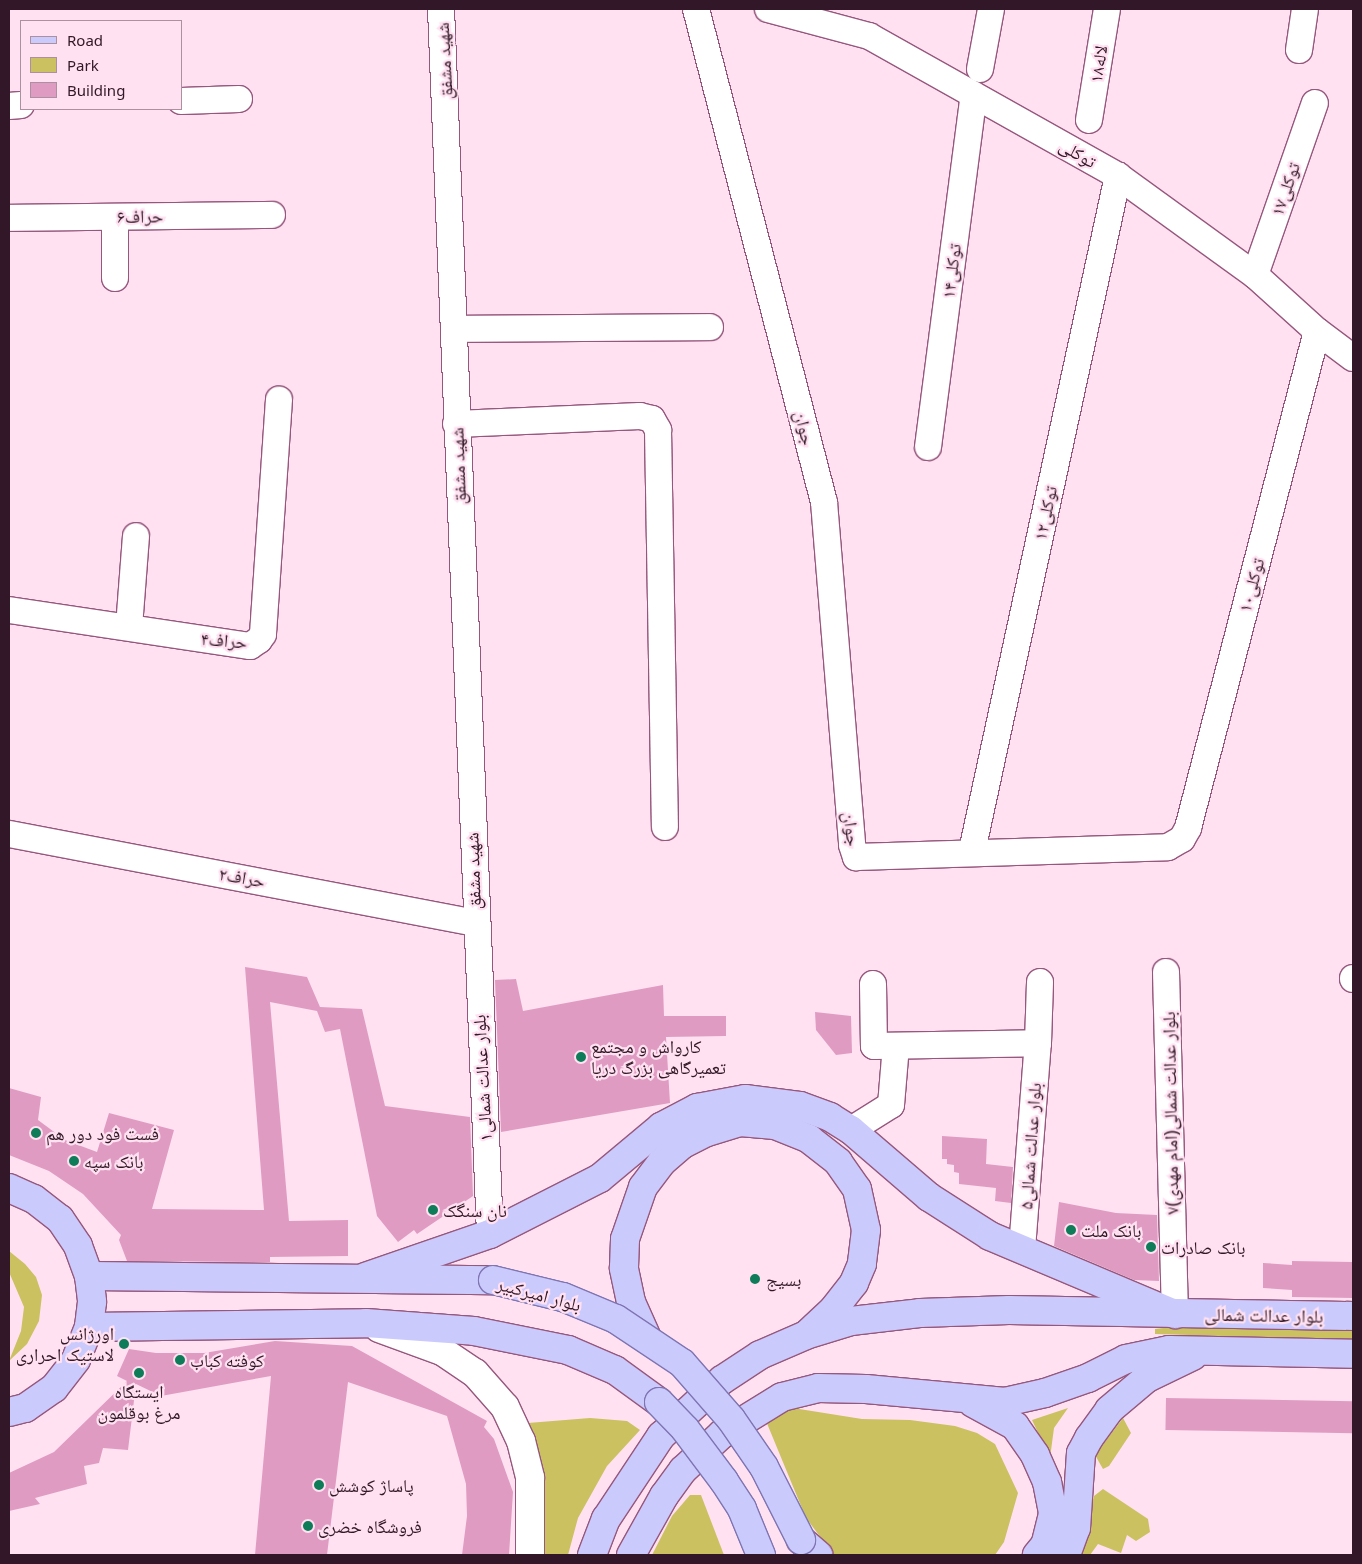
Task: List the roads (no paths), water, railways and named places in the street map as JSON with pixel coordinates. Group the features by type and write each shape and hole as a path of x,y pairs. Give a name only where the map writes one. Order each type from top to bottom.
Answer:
{"main road":[{"path":"365,1277 490,1234 600,1178 661,1127 697,1108 745,1098 800,1106 830,1117 851,1130 929,1197 990,1236 1174,1314"},
{"path":"592,1555 606,1519 661,1436 722,1380 760,1355 806,1334 834,1309 854,1283 862,1264 866,1230 856,1189 838,1162 810,1139 775,1125 740,1122 683,1144 662,1162 643,1188 625,1239 624,1268 631,1302 647,1338"},
{"path":"9,1188 34,1199 60,1219 78,1246 89,1276 92,1302 89,1327 76,1360 54,1388 25,1408 9,1412"},
{"name":"بلوار امیرکبیر","path":"89,1276 365,1277 493,1280 534,1288 590,1308 647,1338 688,1368 731,1419 779,1492 808,1550"},
{"name":"بلوار عدالت شمالی","path":"806,1334 851,1321 920,1312 1009,1310 1353,1316"},
{"path":"89,1327 366,1323 474,1331 520,1337 568,1350 615,1370 659,1402 685,1429 724,1481 742,1509 761,1555"},
{"path":"366,1323 442,1351 475,1373 505,1406 521,1442 530,1478 530,1555"},
{"name":"بلوار عدالت شمالی","path":"631,1555 659,1504 683,1470 722,1434 782,1397 818,1388 1005,1402 1037,1395 1088,1378 1126,1359 1168,1350 1353,1354"},
{"path":"1066,1555 1076,1528 1080,1460 1089,1438 1110,1410 1147,1378 1205,1350"},
{"path":"965,1399 1015,1426 1039,1464 1047,1482 1053,1514 1045,1545 1037,1555"}],"street":[{"name":"شهید مشفق","path":"441,9 475,923"},
{"name":"جوان","path":"696,9 824,502 852,845 856,857 865,859 972,851"},
{"name":"توکلی","path":"768,9 809,14 869,36 1118,176 1256,275 1316,331 1353,358"},
{"path":"980,69 991,9"},
{"name":"لاله۱۸","path":"1089,120 1108,9"},
{"path":"1299,50 1304,9"},
{"name":"توکلی۱۴","path":"928,447 974,95"},
{"path":"182,101 239,99"},
{"name":"توکلی۱۷","path":"1256,275 1315,103"},
{"name":"توکلی۱۲","path":"972,851 1118,176"},
{"name":"حراف۶","path":"9,218 272,215"},
{"path":"115,216 115,278"},
{"path":"454,330 710,328"},
{"name":"۱۰توکلی","path":"972,851 1168,846 1182,839 1188,828 1316,331"},
{"name":"حراف۴","path":"9,610 250,646 259,640 263,634 279,400"},
{"path":"456,424 640,416 652,419 658,430 665,827"},
{"path":"129,627 136,536"},
{"name":"حراف۲","path":"9,834 475,923"},
{"name":"بلوار عدالت شمالی۱","path":"475,923 490,1234"},
{"name":"۷بلوار عدالت شمالی(امام مهدی)","path":"1166,972 1174,1314"},
{"name":"بلوار عدالت شمالی۵","path":"1022,1249 1038,1043 1040,982"},
{"path":"872,984 874,1046 1038,1043"},
{"path":"851,1130 891,1105 896,1046"}],"place":[{"name":"کارواش و مجتمع تعمیرگاهی بزرگ دریا","path":"581,1057"},
{"name":"فست فود دور هم","path":"36,1133"},
{"name":"بانک سپه","path":"74,1161"},
{"name":"نان سنگک","path":"433,1210"},
{"name":"بانک ملت","path":"1071,1230"},
{"name":"بانک صادرات","path":"1151,1247"},
{"name":"بسیج","path":"755,1279"},
{"name":"اورژانس لاستیک احرارى","path":"124,1344"},
{"name":"کوفته کباب","path":"180,1360"},
{"name":"ایستگاه مرغ بوقلمون","path":"139,1373"},
{"name":"پاساژ کوشش","path":"319,1485"},
{"name":"فروشگاه خضری","path":"308,1526"}]}
